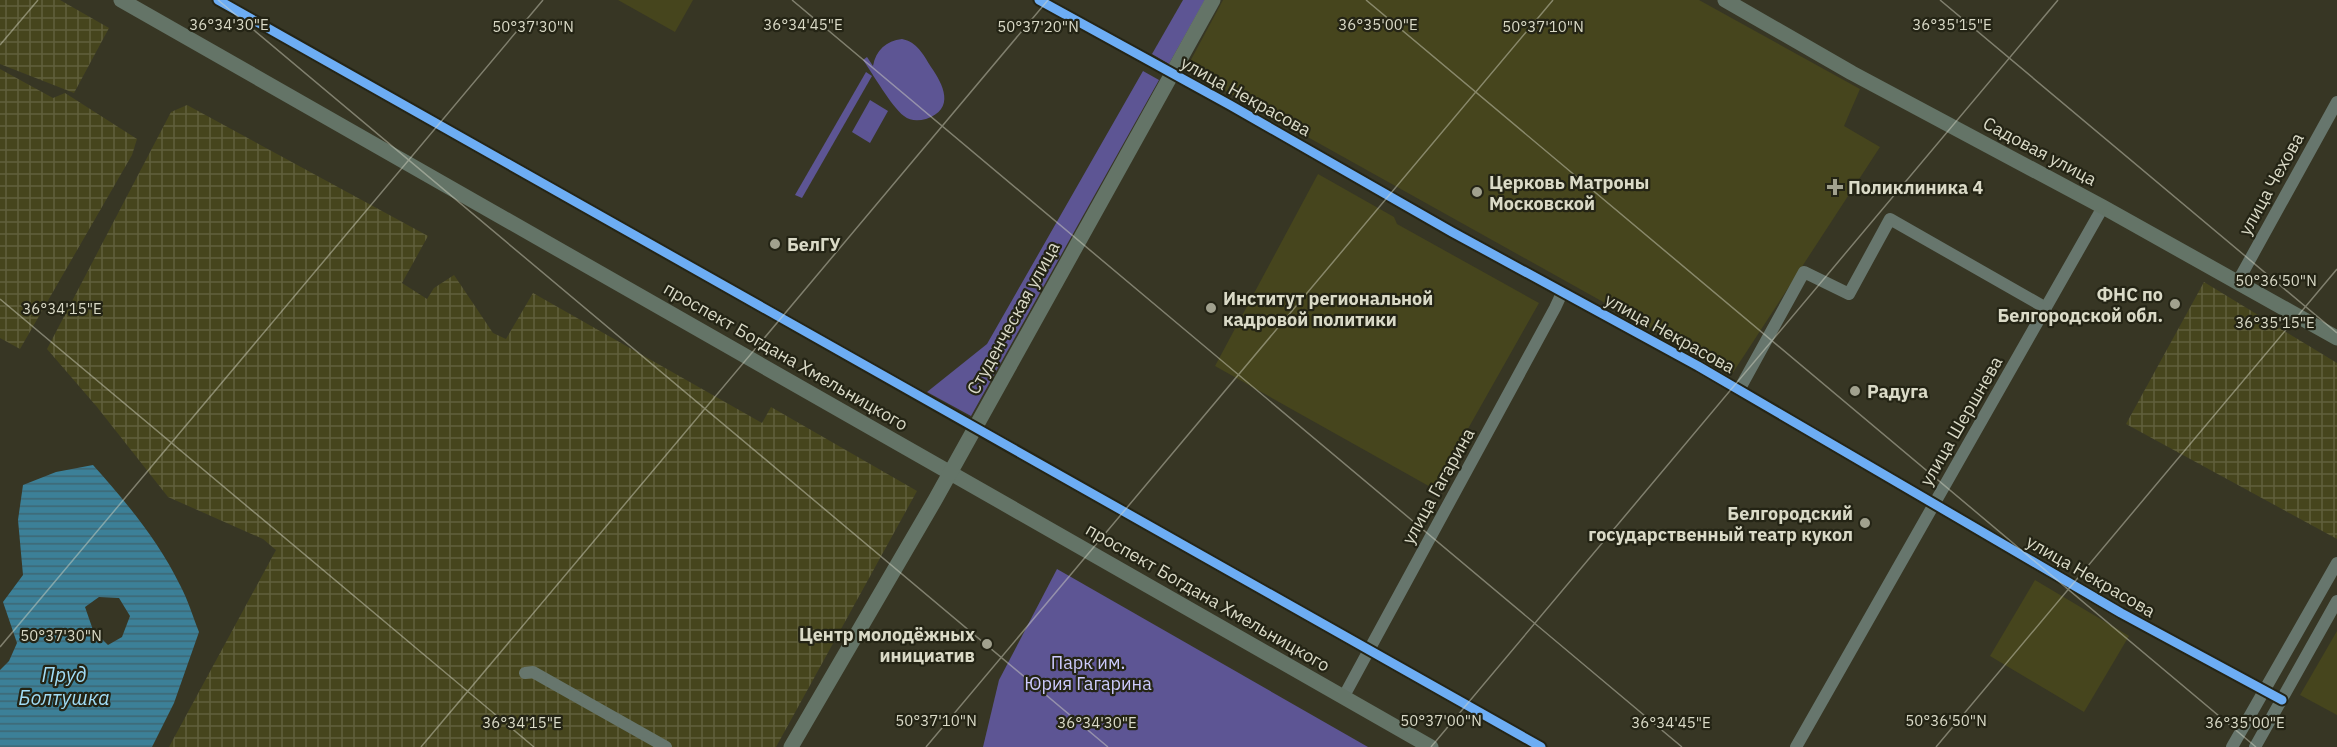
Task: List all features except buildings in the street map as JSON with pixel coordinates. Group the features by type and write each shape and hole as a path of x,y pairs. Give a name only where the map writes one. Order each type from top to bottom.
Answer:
{"main road":[{"name":"проспект Богдана Хмельницкого","path":"121,0 1431,747"},
{"name":"Студенческая улица","path":"791,747 950,472 1213,0"},
{"name":"Садовая улица","path":"1730,1 1852,73 2103,207 2337,338"}],"street":[{"path":"218,0 1541,747"},
{"name":"улица Некрасова","path":"1039,0 1739,390 2129,617 2282,700"},
{"name":"улица Чехова","path":"2237,283 2337,102"},
{"name":"улица Шершнева","path":"1796,747 2103,207"},
{"path":"1739,390 1804,272 1849,294 1890,219 2046,308"},
{"name":"улица Гагарина","path":"1344,696 1556,308 1562,293"},
{"path":"2232,747 2337,563"},
{"path":"2255,747 2337,601"},
{"path":"525,673 533,672 666,747"}],"shaded area":[{"path":"0,0 60,0 109,28 74,93 0,64"},
{"path":"618,0 693,0 675,32"},
{"path":"1223,0 1699,0 1860,89 1844,126 1880,147 1732,374 1186,69"},
{"path":"0,69 53,98 65,93 137,139 132,155 20,349 0,338"},
{"path":"187,105 428,236 402,283 427,299 434,288 454,275 493,333 506,339 533,293 762,423 771,407 917,491 776,747 169,747 276,550 263,539 168,497 97,407 47,349 171,112"},
{"path":"1318,174 1394,217 1397,224 1539,303 1434,489 1215,366"},
{"path":"2204,282 2337,363 2337,539 2126,424"},
{"path":"2035,580 2129,636 2084,712 1990,656"},
{"path":"2337,631 2337,715 2300,695"}],"green space":[{"path":"1183,0 1205,0 1169,64 1152,54"},
{"path":"902,39 919,49 943,88 944,103 941,109 926,119 906,118 888,98 863,60 867,57 873,66 883,47"},
{"path":"1143,71 1159,80 971,416 927,392 987,344"},
{"path":"866,72 872,76 802,198 795,195"},
{"path":"870,100 888,111 870,143 852,132"},
{"name":"Парк им. Юрия Гагарина","path":"1057,569 1368,747 983,747 999,680"}],"water":[{"name":"Пруд Болтушка","path":"93,465 129,507 162,552 183,591 199,632 174,703 152,747 0,747 0,670 9,661 17,643 3,602 23,575 18,520 23,485 56,472","holes":["99,597 119,598 130,616 122,637 108,645 93,630 85,607"]}],"cycle path":[{"path":"218,0 1541,747"},
{"path":"1039,0 1230,105 1452,232 1698,366 2121,613 2282,700"}],"place":[{"name":"Поликлиника 4","path":"1835,187"},
{"name":"Церковь Матроны Московской","path":"1477,192"},
{"name":"БелГУ","path":"775,244"},
{"name":"ФНС по Белгородской обл.","path":"2175,304"},
{"name":"Институт региональной кадровой политики","path":"1211,308"},
{"name":"Радуга","path":"1855,391"},
{"name":"Белгородский государственный театр кукол","path":"1865,523"},
{"name":"Центр молодёжных инициатив","path":"987,644"}]}
